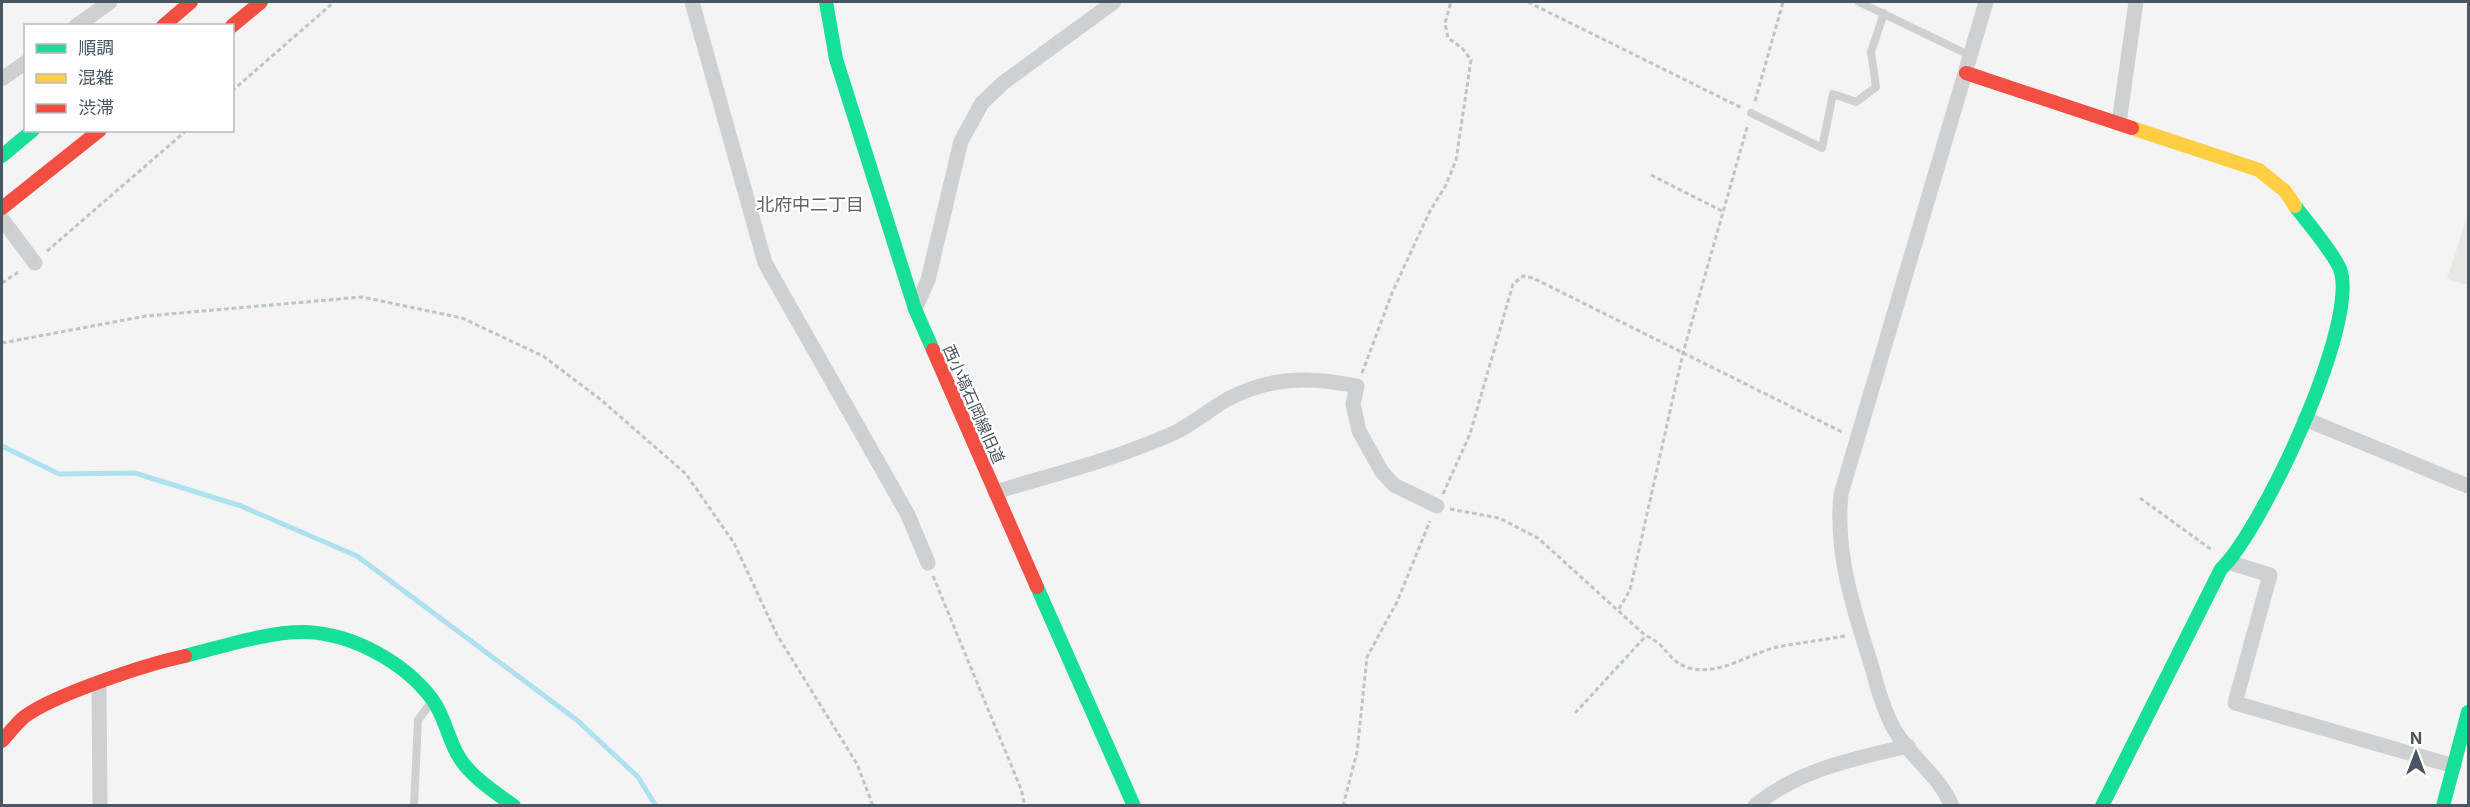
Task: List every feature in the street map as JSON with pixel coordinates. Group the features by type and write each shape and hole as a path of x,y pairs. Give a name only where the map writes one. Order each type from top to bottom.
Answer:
{"main road":[{"path":"165,24 191,2"},
{"path":"234,24 261,2"},
{"name":"西小塙石岡線旧道","path":"826,2 836,59 915,309 1134,806"},
{"path":"1966,73 2259,170 2285,191 2340,270 2342,297 2331,352 2305,419 2236,555 2221,568 2102,806"},
{"path":"2,156 31,132"},
{"path":"2,208 97,132"},
{"path":"2,741 23,718 40,706 99,684 179,657 281,634 307,632 357,643 399,666 433,700 460,759 494,792 514,806"},
{"path":"2443,806 2469,712"}],"street":[{"path":"79,24 110,2"},
{"path":"692,2 765,263 908,515 928,563"},
{"path":"915,309 928,280 962,141 970,121 982,103 1003,83 1114,2"},
{"path":"1952,806 1938,780 1894,730 1883,704 1845,580 1838,520 1841,494 1972,56 1986,2"},
{"path":"2119,123 2136,2"},
{"path":"2,79 24,63"},
{"path":"2,219 35,262"},
{"path":"995,492 1108,459 1176,432 1228,399 1257,386 1293,378 1319,378 1358,386 1353,404 1359,431 1382,472 1394,485 1437,506"},
{"path":"2305,419 2469,486"},
{"path":"2228,562 2270,575 2235,703 2454,766"},
{"path":"99,684 100,806"},
{"path":"1755,806 1767,795 1824,769 1846,761 1908,746"}],"lane":[{"path":"1859,2 1972,56"},
{"path":"1751,113 1822,148 1833,94 1856,102 1876,87 1871,52 1884,13"},
{"path":"414,806 418,720 433,700"}],"path":[{"path":"234,89 334,2"},
{"path":"1358,386 1392,293 1430,211 1446,185 1456,160 1471,60 1462,48 1448,38 1444,23 1451,2"},
{"path":"1528,2 1751,113"},
{"path":"1619,609 1630,590 1683,353 1783,2"},
{"path":"2,283 35,262 185,132"},
{"path":"1651,175 1724,212"},
{"path":"1343,806 1357,752 1367,657 1397,602 1470,434 1505,308 1516,279 1522,276 1533,278 1857,439"},
{"path":"2,343 146,316 362,297 462,318 543,356 600,399 686,474 734,543 777,635 857,764 873,806"},
{"path":"2140,498 2228,562"},
{"path":"1437,506 1499,518 1538,538 1647,636 1659,641 1672,659 1688,667 1709,671 1775,648 1861,634"},
{"path":"928,563 1021,789 1025,806"},
{"path":"1575,713 1647,636"}],"shaded area":[{"path":"2468,214 2468,285 2447,279"}],"waterway":[{"path":"2,446 59,474 135,473 241,506 357,556 578,721 638,777 656,806"}],"traffic: fast":[{"path":"826,2 836,59 915,309 933,350"},
{"path":"2,156 31,132"},
{"path":"2102,806 2221,569 2259,514 2282,472 2322,378 2335,333 2342,296 2340,269 2326,246 2295,206"},
{"path":"1037,587 1134,806"},
{"path":"185,656 245,640 292,632 324,634 359,644 392,662 420,686 436,706 455,750 464,764 484,784 514,806"},
{"path":"2443,806 2468,712"}],"traffic: slow":[{"path":"2132,128 2259,170 2285,191 2295,206"}],"traffic: jam":[{"path":"165,24 191,2"},
{"path":"234,24 261,2"},
{"path":"1966,73 2132,128"},
{"path":"2,208 97,132"},
{"path":"933,350 1037,587"},
{"path":"2,741 24,717 56,699 125,673 185,656"}],"district":[{"name":"北府中二丁目","path":"810,205"}]}
